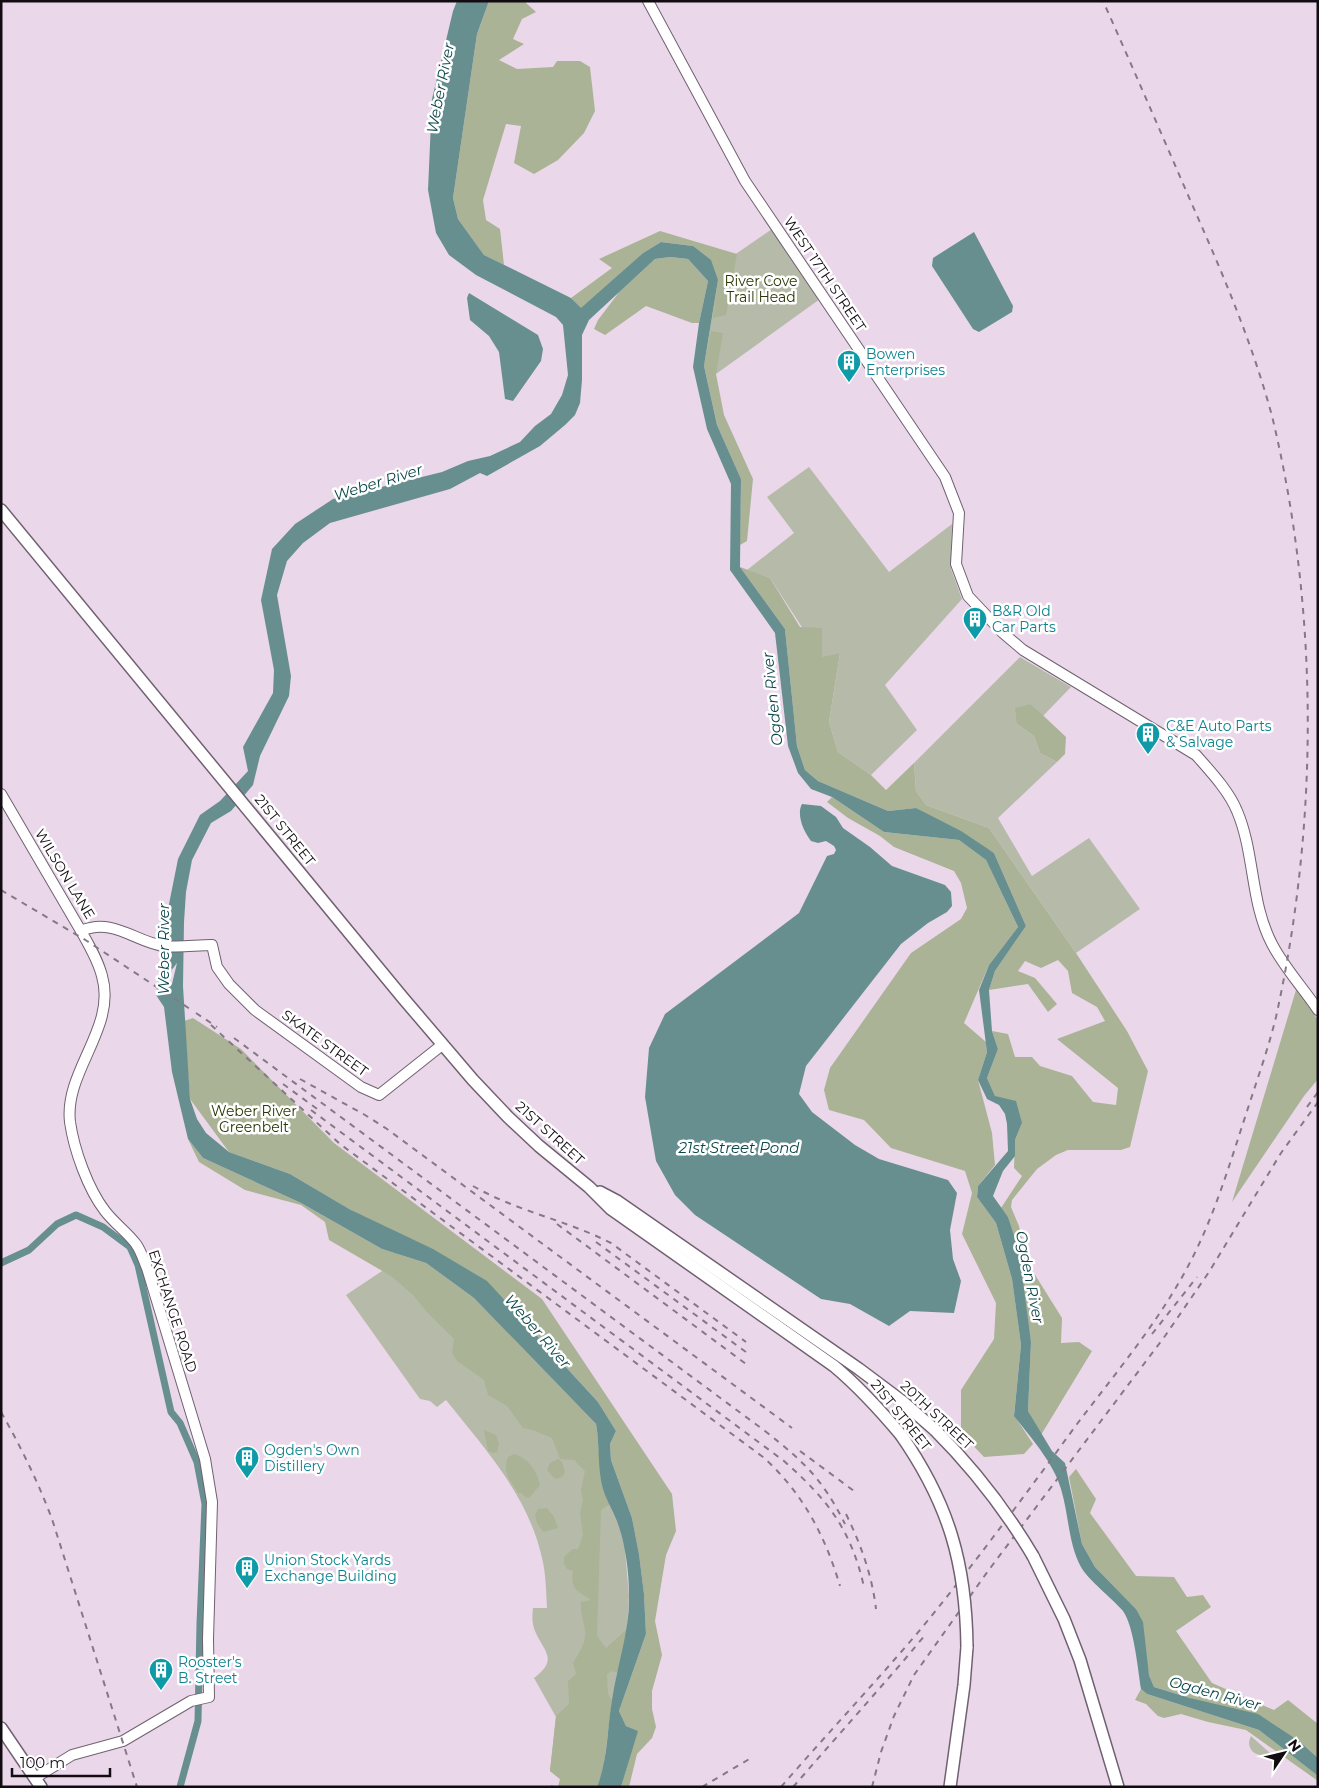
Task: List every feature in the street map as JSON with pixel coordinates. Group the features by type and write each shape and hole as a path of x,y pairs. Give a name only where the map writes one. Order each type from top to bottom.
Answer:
{"main road":[{"name":"21ST STREET","path":"1,510 442,1045 508,1117 612,1209 834,1366 859,1387 901,1435 929,1479 941,1505 959,1560 964,1588 967,1647 964,1685 950,1787"},
{"name":"20TH STREET","path":"589,1187 618,1201 859,1368 903,1402 961,1456 987,1487 1016,1528 1033,1556 1064,1619 1080,1660 1118,1787"},
{"path":"1,1728 38,1782"}],"street":[{"name":"WEST 17TH STREET","path":"648,1 745,181 945,478 959,513 956,564 968,596 1003,633 1023,650 1196,755 1217,780 1237,810 1252,861 1258,905 1272,943 1318,1010"},
{"name":"WILSON LANE","path":"1,794 82,931 91,927 104,926 164,946 212,946"},
{"name":"EXCHANGE ROAD","path":"38,1782 72,1755 123,1741 191,1701 205,1698 212,1502 205,1459 147,1268 136,1245 104,1210 94,1193 73,1138 70,1120 71,1096 97,1030 104,1006 103,977 82,931"},
{"name":"SKATE STREET","path":"212,946 217,967 229,984 255,1010 360,1087 378,1095 442,1045"}],"green space":[{"path":"489,1 526,1 536,12 522,19 513,39 524,44 499,60 517,69 553,67 557,61 580,61 590,67 595,111 584,133 558,160 534,174 514,163 521,126 506,124 483,200 486,220 500,229 504,265 484,255 458,219 453,198 477,34"},
{"name":"River Cove Trail Head","path":"772,229 820,299 716,374 704,366 718,280 714,269"},
{"path":"660,231 737,254 726,315 713,318 718,280 693,246 661,242 643,253 581,309 571,298 612,268 599,259"},
{"path":"670,257 688,259 708,281 699,323 692,323 646,306 605,335 594,329 598,320 620,291 655,259"},
{"path":"711,331 723,333 716,374 724,415 753,479 747,541 740,545 741,479 717,425 704,366"},
{"path":"809,467 889,572 952,524 951,569 962,599 885,685 917,730 871,775 838,752 829,722 840,653 822,658 770,578 747,570 794,533 767,497"},
{"path":"740,567 770,578 800,627 822,628 822,657 840,653 829,722 838,752 871,775 886,790 914,763 916,791 926,805 989,828 1076,953 1127,1031 1148,1071 1130,1147 1121,1150 1068,1150 1056,1155 1037,1169 1012,1200 1011,1207 1019,1226 1027,1262 1062,1318 1061,1343 1079,1342 1092,1351 1041,1435 1028,1411 1031,1342 1008,1217 1001,1208 1022,1176 1014,1168 1015,1140 1022,1123 995,1096 987,1078 998,1049 992,1031 1008,1034 1015,1057 1032,1057 1040,1066 1072,1076 1093,1102 1116,1105 1118,1088 1057,1039 1105,1021 1097,1007 1072,993 1068,971 1058,960 1041,968 1025,961 1018,971 1035,978 1057,1004 1048,1012 1028,984 989,990 995,971 1026,926 994,853 916,808 888,811 818,781 805,770 797,746 785,629"},
{"path":"1020,657 1071,687 1043,716 1031,704 1017,724 1034,736 1040,753 1057,762 998,818 1032,876 1089,838 1140,909 1076,953 989,828 926,805 916,791 914,763"},
{"path":"1031,704 1066,737 1065,754 1057,762 1040,753 1034,736 1017,724 1015,708"},
{"path":"832,797 884,832 959,840 986,860 1018,927 989,965 964,1023 986,1042 987,1052 978,1080 992,1133 995,1165 978,1186 977,1197 996,1223 1012,1279 1021,1345 1014,1415 1033,1444 1024,1454 984,1457 961,1433 961,1390 994,1339 996,1303 962,1234 972,1193 965,1171 891,1148 864,1120 829,1110 824,1090 830,1068 911,953 961,919 967,908 961,883 954,871 894,847 880,836 848,818 827,802"},
{"path":"1296,990 1318,1020 1318,1079 1304,1096 1232,1202"},
{"name":"Weber River Greenbelt","path":"193,1018 241,1049 334,1143 542,1299 672,1494 676,1531 666,1555 655,1621 662,1655 652,1691 652,1709 656,1727 652,1738 637,1754 629,1787 621,1787 637,1731 626,1726 619,1711 646,1634 644,1594 632,1518 611,1460 610,1444 616,1431 598,1402 523,1320 351,1210 290,1174 229,1152 190,1099 184,1021"},
{"name":"Weber River Greenbelt","path":"188,1139 203,1158 301,1203 382,1249 426,1263 474,1298 596,1424 601,1474 610,1504 601,1510 597,1636 606,1648 627,1629 617,1673 613,1671 607,1674 608,1694 612,1700 603,1773 597,1787 558,1787 560,1779 550,1771 556,1716 569,1704 568,1681 576,1674 573,1663 585,1638 581,1602 591,1600 576,1589 572,1577 573,1571 567,1569 564,1564 564,1557 573,1549 578,1549 583,1535 580,1513 583,1501 581,1490 585,1471 574,1460 560,1459 552,1438 523,1428 507,1406 488,1395 484,1380 457,1361 452,1353 454,1339 413,1295 391,1276 329,1240 325,1222 301,1205 245,1190 199,1162"},
{"path":"394,1252 474,1298 513,1338 603,1489 619,1526 625,1549 629,1596 627,1629 617,1673 597,1787 560,1779 550,1771 556,1717 534,1678 546,1666 548,1660 534,1628 532,1617 533,1608 547,1608 545,1576 542,1558 527,1514 516,1493 490,1455 446,1400 437,1407 430,1401 420,1399 346,1295 382,1271"},
{"path":"484,1430 496,1435 499,1444 497,1452 488,1451"},
{"path":"514,1454 528,1462 539,1480 540,1485 529,1498 518,1493 506,1472 508,1457"},
{"path":"558,1459 562,1462 565,1472 562,1477 555,1479 547,1470 550,1463"},
{"path":"1076,1469 1096,1499 1090,1513 1136,1576 1174,1577 1187,1597 1203,1595 1211,1607 1176,1631 1212,1683 1274,1710 1288,1700 1318,1724 1318,1758 1299,1741 1190,1698 1154,1687 1149,1675 1136,1609 1095,1567 1082,1544 1069,1477"},
{"path":"547,1508 554,1517 558,1528 543,1532 537,1523 535,1515 538,1509"},
{"path":"1141,1689 1147,1694 1259,1730 1318,1776 1318,1781 1246,1730 1181,1714 1164,1718 1158,1716 1146,1704 1135,1700"},
{"path":"1251,1736 1271,1754 1261,1755 1254,1752 1249,1745"}],"water":[{"name":"Weber River","path":"457,1 489,1 477,34 453,198 458,219 484,255 571,298 581,308 643,253 661,242 693,246 711,260 718,280 704,366 717,425 741,479 740,567 785,629 797,746 805,770 818,781 888,811 916,808 961,831 994,853 1026,926 995,971 989,990 992,1031 998,1049 987,1078 995,1096 1016,1101 1022,1123 1015,1140 1015,1156 1003,1171 993,1196 1008,1217 1019,1251 1031,1342 1028,1411 1052,1451 1065,1463 1082,1544 1095,1567 1136,1609 1143,1622 1149,1675 1154,1687 1190,1698 1258,1714 1299,1741 1318,1758 1318,1776 1259,1730 1147,1694 1141,1689 1135,1648 1127,1618 1123,1611 1089,1578 1081,1567 1071,1539 1064,1499 1053,1469 1014,1416 1021,1345 1012,1279 996,1223 977,1197 978,1186 1008,1151 1005,1114 999,1105 987,1099 978,1080 987,1052 979,990 989,965 1018,927 986,860 959,840 884,832 832,797 811,789 798,773 788,746 775,633 730,570 731,484 707,429 693,367 699,323 708,281 688,259 670,257 655,259 589,320 582,335 580,403 575,415 540,446 487,476 480,473 450,489 330,523 303,543 287,561 277,595 291,676 289,696 260,756 253,785 231,811 211,823 192,860 186,892 184,922 183,986 190,1099 197,1119 206,1133 229,1152 290,1174 351,1210 433,1249 487,1281 598,1402 616,1431 610,1444 611,1460 632,1518 644,1594 646,1634 619,1711 626,1726 638,1731 621,1787 597,1787 601,1777 607,1744 614,1687 627,1622 629,1595 624,1544 601,1481 596,1424 474,1298 426,1263 382,1249 301,1203 203,1158 188,1139 172,1072 164,1007 156,995 159,973 172,956 168,909 178,859 200,815 220,801 248,771 243,747 273,693 274,670 261,600 272,549 295,524 333,499 442,472 468,461 490,456 520,442 535,426 551,414 562,395 568,375 563,325 556,317 476,275 449,255 436,233 428,190 432,99","holes":["177,963 172,984 163,992 165,979"]},
{"path":"974,232 1013,306 1012,312 979,332 973,329 932,266 933,258"},
{"path":"469,293 538,335 543,349 541,361 513,401 505,399 499,352 489,336 470,320 467,298"},
{"name":"21st Street Pond","path":"802,804 821,806 836,817 843,828 870,847 892,866 945,885 951,892 952,906 947,912 928,923 901,944 806,1066 799,1094 812,1112 855,1145 879,1159 948,1180 957,1193 950,1230 953,1259 961,1281 954,1313 910,1311 889,1326 850,1304 821,1299 695,1215 675,1195 656,1161 645,1097 649,1048 665,1014 799,913 827,856 834,854 836,850 834,846 826,841 818,843 811,841 803,828 800,818"}],"waterway":[{"path":"1,1263 29,1250 57,1224 76,1215 103,1227 130,1247 138,1265 171,1412 180,1423 197,1462 205,1504 198,1721 180,1787"}],"railway":[{"path":"781,1787 903,1650 961,1579 1162,1310 1186,1270 1206,1229 1229,1166 1273,1028 1290,943 1300,868 1306,792 1308,716 1305,640 1298,565 1287,490 1272,416 1246,334 1214,255 1103,1"},
{"path":"1,890 87,941 190,1009"},
{"path":"196,1013 217,1027"},
{"path":"211,1025 340,1144 763,1457 777,1470 811,1515 827,1549 840,1586"},
{"path":"234,1038 765,1431 791,1452 811,1472 828,1494 845,1524"},
{"path":"300,1079 387,1129 792,1428"},
{"path":"283,1084 320,1111"},
{"path":"1307,1107 1318,1092"},
{"path":"872,1787 881,1752 894,1716 914,1675 988,1571 1165,1336 1209,1272 1281,1153 1318,1102"},
{"path":"311,1110 784,1461 813,1489 835,1516 852,1548 864,1587"},
{"path":"473,1186 489,1195 611,1243 746,1342"},
{"path":"557,1224 746,1364"},
{"path":"596,1242 750,1355"},
{"path":"1152,1334 1197,1277"},
{"path":"1,1412 29,1465 52,1519 137,1787"},
{"path":"800,1451 854,1491"},
{"path":"846,1514 865,1560 872,1584 876,1609"},
{"path":"793,1787 926,1634"},
{"path":"702,1787 751,1758"}],"place":[{"name":"Bowen Enterprises","path":"849,383"},
{"name":"B&R Old Car Parts","path":"975,640"},
{"name":"C&E Auto Parts & Salvage","path":"1148,755"},
{"name":"Ogden's Own Distillery","path":"247,1479"},
{"name":"Union Stock Yards Exchange Building","path":"247,1589"},
{"name":"Rooster's B. Street","path":"161,1691"}],"water label":[{"name":"Ogden River","path":"772,699"},
{"name":"Ogden River","path":"1030,1277"},
{"name":"Ogden River","path":"1215,1693"}]}
